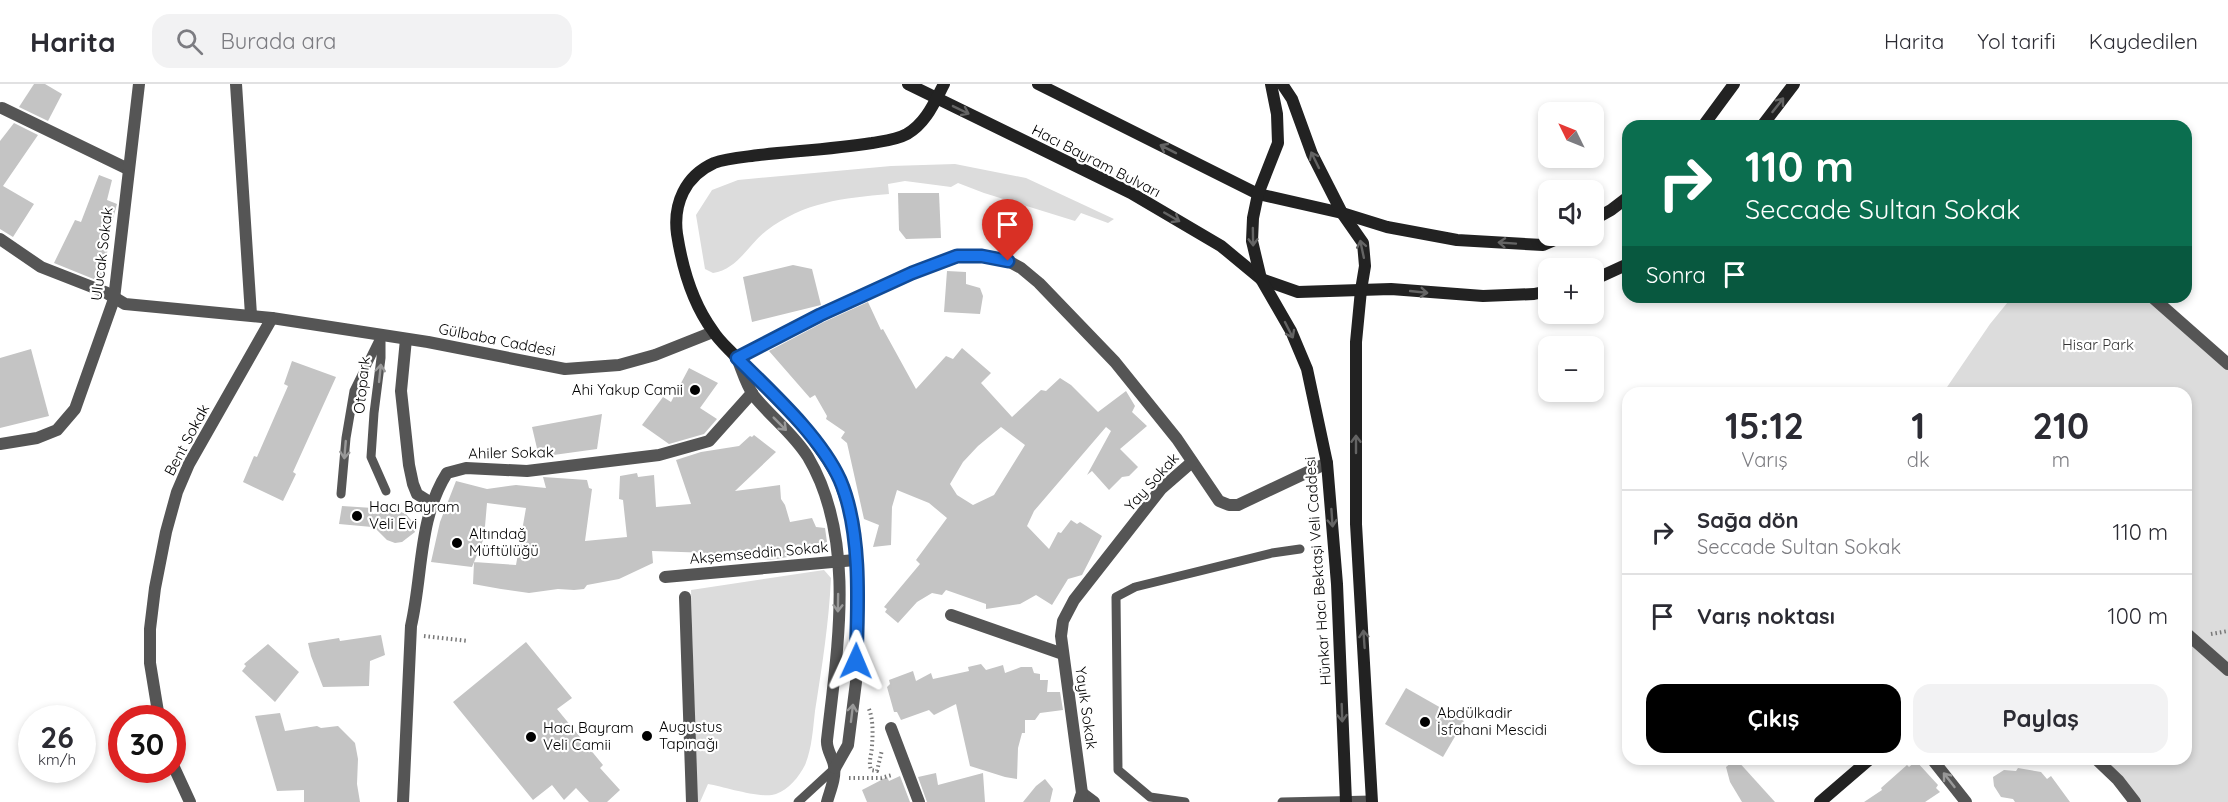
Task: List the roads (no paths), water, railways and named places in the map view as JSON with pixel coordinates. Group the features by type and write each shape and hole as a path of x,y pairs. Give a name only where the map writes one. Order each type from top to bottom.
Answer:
{"street":[{"name":"Ulucak Sokak","path":"0,444 37,438 57,430 75,409 114,299 139,84"},
{"path":"236,84 251,315"},
{"name":"Hacı Bayram Bulvarı","path":"908,84 1131,193 1221,246 1261,279 1298,292 1391,289 1483,296 1538,293"},
{"path":"827,802 835,768 848,745 856,682 858,619 855,536 839,479 804,427 713,332 693,293 679,245 676,224 678,202 684,187 714,163 862,144 894,139 907,134 923,121 944,84"},
{"path":"1038,84 1258,194 1342,213 1387,227 1457,240 1538,245"},
{"path":"1261,279 1251,242 1258,194 1278,142 1277,114 1271,84"},
{"path":"1282,84 1292,99 1312,154 1342,213 1363,243 1365,266 1360,290 1356,342 1356,524 1372,801"},
{"path":"1707,120 1734,84"},
{"path":"1767,120 1794,84"},
{"path":"2,108 129,169"},
{"path":"1604,214 1622,202"},
{"name":"Gülbaba Caddesi","path":"0,239 41,267 105,292 124,304 272,318 406,339 565,369 619,365 655,355 713,332"},
{"name":"Yay Sokak","path":"737,358 820,315 912,273 957,256 974,255 999,259 1021,268 1088,333 1158,414 1192,462 1161,489 1074,600 1062,628"},
{"path":"1604,275 1622,267"},
{"name":"Hünkar Hacı Bektaşi Veli Caddesi","path":"1261,279 1291,331 1307,369 1327,462 1337,584 1346,801"},
{"path":"2159,303 2228,364"},
{"name":"Bent Sokak","path":"157,705 150,663 150,629 166,532 177,492 189,464 272,318"},
{"path":"406,339 401,392 412,484 417,494 433,504"},
{"path":"737,358 752,393 796,440 812,465 832,519 837,561 838,658 826,744 835,768"},
{"name":"Ahiler Sokak","path":"403,802 411,634 422,560 423,536 438,488 447,473 466,468 527,471 659,455 710,441 752,393"},
{"path":"1192,462 1219,501 1229,506 1251,500 1327,462"},
{"name":"Akşemseddin Sokak","path":"665,576 855,560"},
{"path":"685,597 692,802"},
{"path":"951,615 1064,654"},
{"name":"Yayık Sokak","path":"1062,628 1081,798"},
{"path":"2192,638 2228,670"},
{"path":"891,728 919,802"},
{"path":"1820,802 1863,765"},
{"path":"1937,765 1966,802"},
{"path":"2102,765 2118,780 2135,802"},
{"path":"181,783 190,802"},
{"path":"1081,798 1095,802"}],"lane":[{"name":"Otopark","path":"381,336 381,358 371,457 386,491"},
{"name":"Otopark","path":"341,494 346,438 354,391 381,336"},
{"path":"1185,802 1150,797 1118,770 1116,597 1135,587 1272,553 1300,549"},
{"path":"798,802 835,768"},
{"path":"1282,802 1372,801"}],"place":[{"name":"Ahi Yakup Camii","path":"695,390"},
{"name":"Hacı Bayram Veli Evi","path":"357,516"},
{"name":"Altındağ Müftülüğü","path":"457,543"},
{"name":"Abdülkadir İsfahani Mescidi","path":"1425,722"},
{"name":"Augustus Tapınağı","path":"647,736"},
{"name":"Hacı Bayram Veli Camii","path":"531,737"}],"park label":[{"name":"Hisar Park","path":"2098,345"}]}
